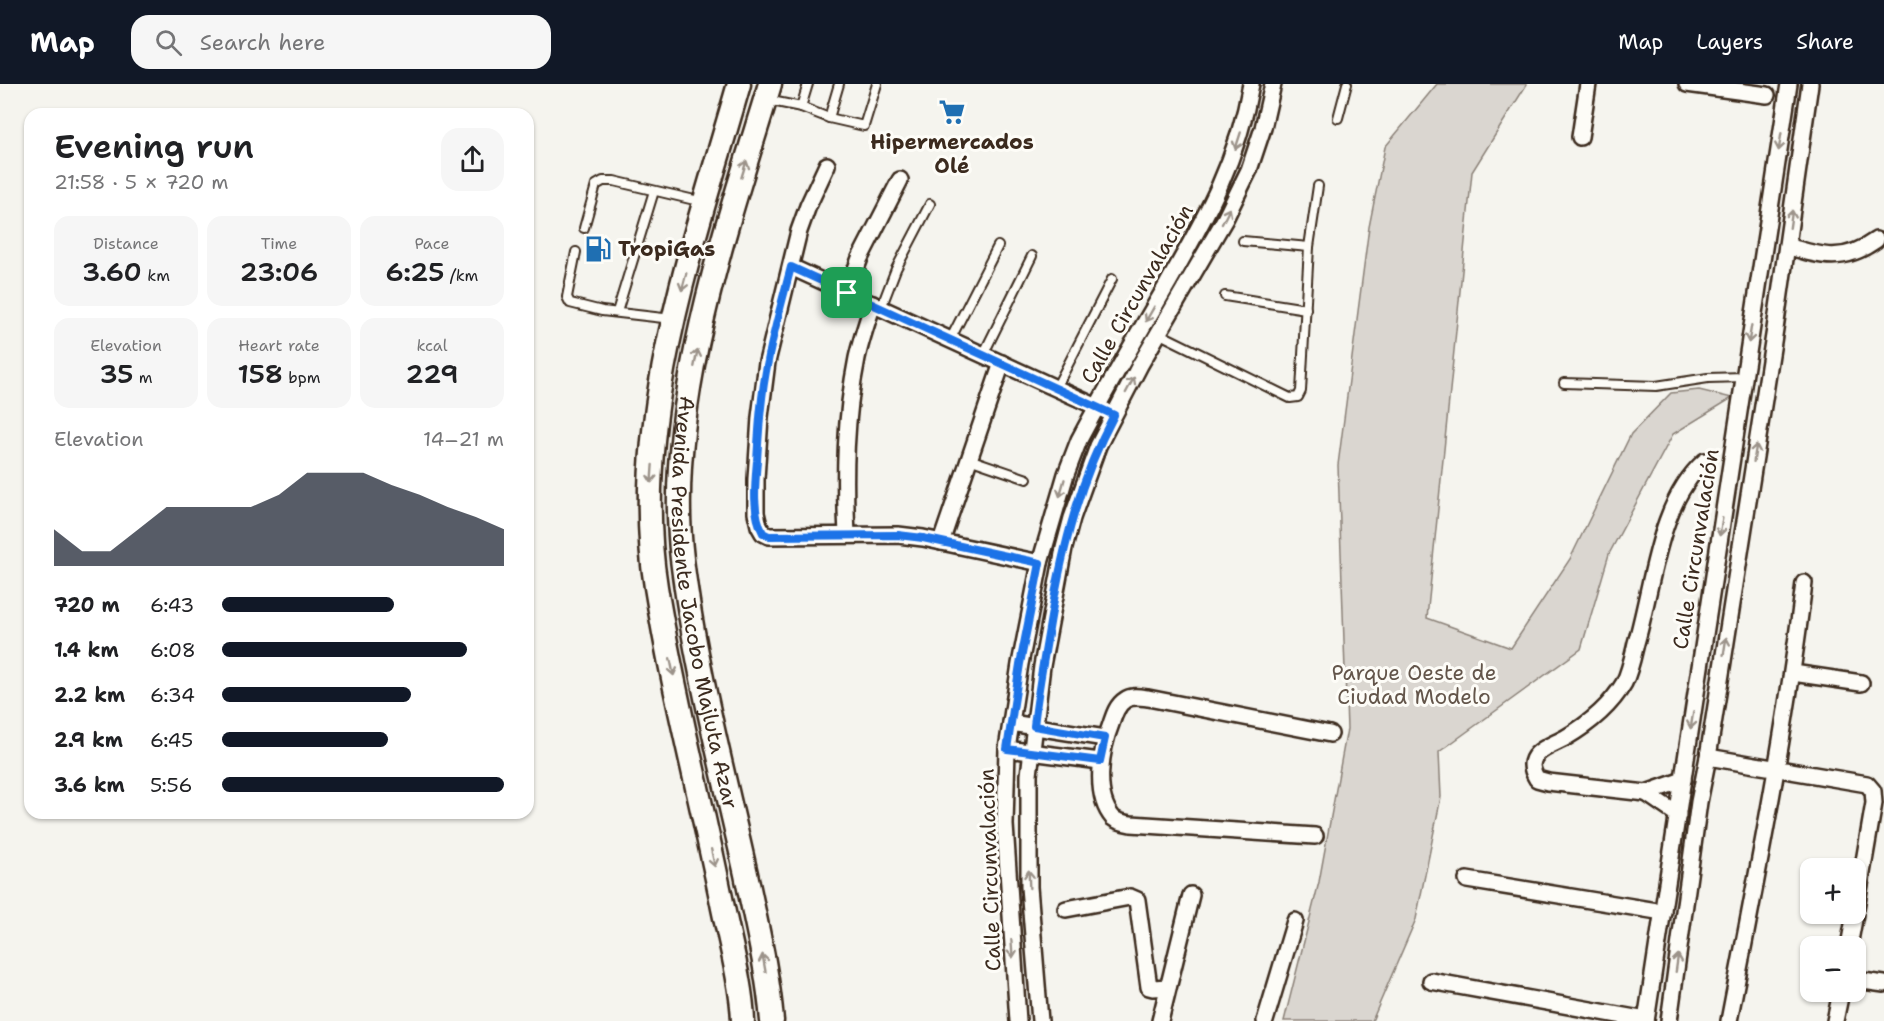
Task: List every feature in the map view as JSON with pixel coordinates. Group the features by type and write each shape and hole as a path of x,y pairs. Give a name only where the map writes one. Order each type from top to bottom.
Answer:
{"main road":[{"name":"Avenida Presidente Jacobo Majluta Azar","path":"739,84 674,319 656,418 651,490 656,586 715,868 743,1021"},
{"name":"Avenida Presidente Jacobo Majluta Azar","path":"768,92 735,199 702,327 684,427 679,498 682,558 702,675 762,947 772,1021"}],"street":[{"name":"Calle Circunvalación","path":"1018,1021 1005,825 1007,749 1020,664 1040,563 1079,440 1209,212 1234,154 1243,125 1251,84"},
{"name":"Calle Circunvalación","path":"1040,1021 1029,886 1027,820 1030,753 1042,666 1064,548 1098,446 1225,219 1249,170 1263,128 1273,84"},
{"path":"1580,137 1588,84"},
{"path":"1687,84 1767,95"},
{"name":"Calle Circunvalación","path":"1646,1021 1789,84"},
{"name":"Calle Circunvalación","path":"1669,1021 1699,802 1708,757 1787,246 1810,84"},
{"path":"827,165 799,231 767,362 760,417 756,479 759,526 763,533 769,536 898,535 1040,563"},
{"path":"847,293 860,258 900,180"},
{"path":"1787,246 1821,256 1841,256 1864,248 1876,240"},
{"path":"791,267 1114,415"},
{"path":"847,535 844,478 848,416 857,357 877,306"},
{"path":"941,542 1002,363"},
{"path":"1678,815 1646,794 1537,779 1532,765 1536,755 1574,732 1614,700 1627,678 1656,559 1673,509 1686,482 1705,461"},
{"path":"1729,1021 1778,769 1804,583"},
{"path":"1793,673 1860,682"},
{"path":"1315,836 1131,824 1117,821 1104,797 1100,761 1105,738 1118,707 1125,700 1133,697 1330,734"},
{"path":"1011,723 1105,738"},
{"path":"1007,749 1100,761"},
{"path":"1708,757 1868,784 1873,791 1874,803 1865,858"},
{"path":"1646,794 1683,780"},
{"path":"1680,798 1699,802"},
{"path":"1467,880 1663,912"},
{"path":"1160,1021 1191,895"},
{"path":"1066,909 1130,897 1137,900 1149,987 1168,987"},
{"path":"1265,1021 1294,921"},
{"path":"1431,981 1646,1021"},
{"path":"1866,981 1884,984"},
{"path":"1835,1021 1839,1002"}],"lane":[{"path":"801,107 808,84"},
{"path":"830,118 839,84"},
{"path":"768,92 830,118 864,126 877,84"},
{"path":"1338,118 1347,84"},
{"path":"584,228 596,185 603,181 614,181 705,203"},
{"path":"1160,334 1290,398 1298,397 1301,391 1310,247 1318,186"},
{"path":"617,312 654,191"},
{"path":"877,306 930,204"},
{"path":"1243,241 1310,247"},
{"path":"950,340 998,246"},
{"path":"576,252 567,297 570,303 602,311 674,319"},
{"path":"983,355 1032,256"},
{"path":"1056,388 1112,279"},
{"path":"1225,296 1306,309"},
{"path":"1564,383 1656,386 1708,378 1743,377"},
{"path":"969,459 1027,478"}],"green space":[{"name":"Parque Oeste de Ciudad Modelo","path":"1437,84 1527,84 1472,172 1427,618 1511,648 1570,559 1631,434 1671,393 1699,390 1732,398 1673,434 1609,554 1581,649 1439,752 1441,797 1416,919 1372,1021 1284,1021 1319,882 1347,729 1338,465 1369,227 1385,147"}],"place":[{"name":"Hipermercados Olé","path":"952,112"},
{"name":"TropiGas","path":"598,249"}],"route":[{"path":"791,267 847,293 1114,415 1098,446 1085,480 1064,548 1042,666 1034,726 1105,738 1100,761 1007,749 1020,664 1040,563 923,538 898,535 769,536 763,533 759,526 756,513 756,479 760,417 767,362 791,267"}]}
